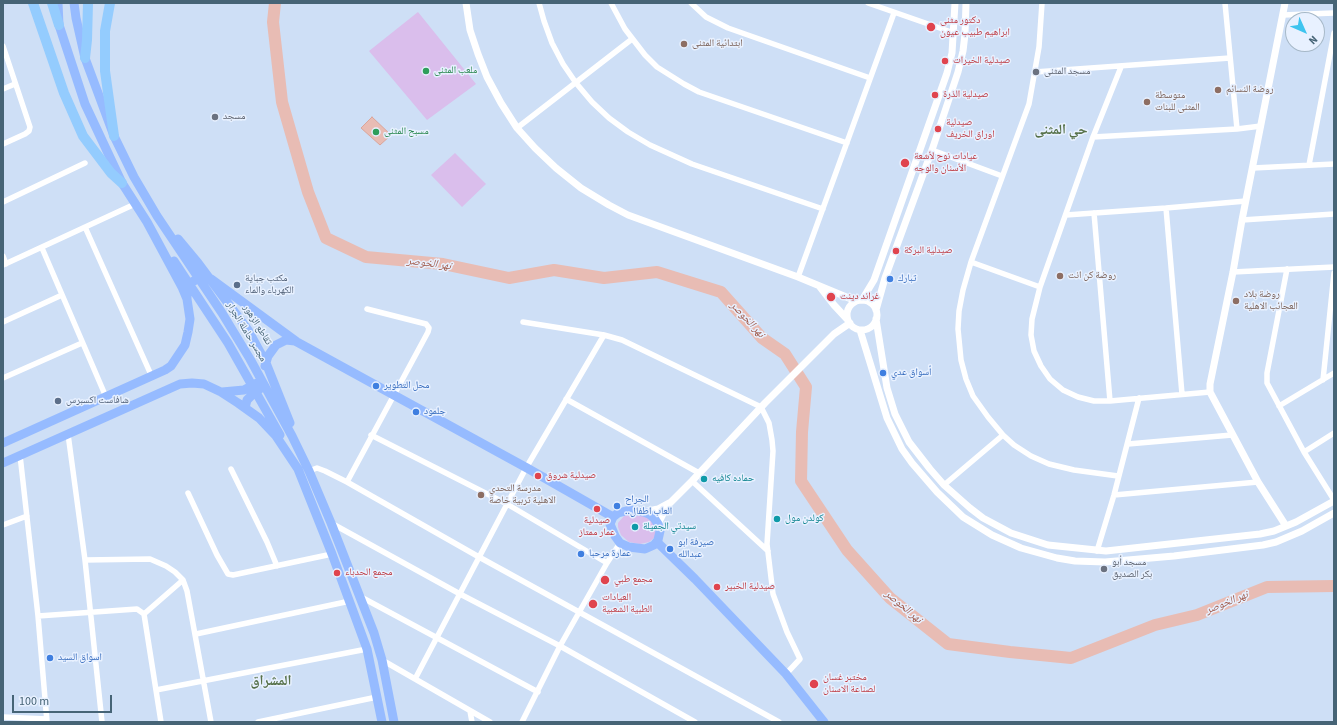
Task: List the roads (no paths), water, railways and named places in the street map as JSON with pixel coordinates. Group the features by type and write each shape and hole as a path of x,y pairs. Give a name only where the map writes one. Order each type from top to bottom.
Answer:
{"highway":[{"path":"33,3 64,93 83,136 111,173 122,183"},
{"path":"52,3 59,25"},
{"path":"85,58 88,3"},
{"path":"110,3 105,31 105,71 114,136"}],"main road":[{"path":"58,3 59,25 85,104 122,183 148,222 187,299"},
{"path":"74,3 85,58 114,136 134,177 157,216"},
{"name":"مجسر حاملة الجرار","path":"157,216 236,336 272,409 298,470"},
{"name":"تقاطع الزهور","path":"157,216 211,279 248,330 266,363 308,468"},
{"name":"مجسر حاملة الجرار","path":"148,222 272,409 308,468"},
{"path":"178,280 184,280 194,275 198,268 198,263"},
{"path":"3,443 152,377 171,366 185,344 188,332 190,319 187,291 192,282 199,278 211,279 297,342 613,517"},
{"path":"221,392 239,391 251,387 261,378 270,353 276,345 286,340 297,342"},
{"path":"3,463 180,384 204,384 221,392 246,408 259,418 276,436 298,470 332,554 367,649 382,722"},
{"path":"246,408 247,400 258,390 268,386 277,389"},
{"path":"308,468 361,597 382,660 394,722"},
{"path":"635,510 644,512 652,516 658,524 660,534 657,542 651,547 645,549 629,547 620,543 611,528 610,524 613,517 618,513 625,511 635,510"},
{"path":"657,542 695,579 786,674 824,722"}],"street":[{"path":"466,3 470,30 480,60 501,103 517,128 535,148 556,168 581,188 609,206 647,223 819,287 859,301 871,303 876,310"},
{"path":"539,3 552,43 563,64 592,102 609,118 650,145 692,164 823,209"},
{"path":"611,3 632,39 657,67 684,84 699,92 847,143"},
{"path":"691,3 706,16 728,28 870,78"},
{"path":"868,3 954,33"},
{"path":"849,321 848,311 850,307 859,301 874,280 947,73 952,53 955,3"},
{"path":"966,3 965,34 958,72 932,150 885,278 876,310 876,319 887,388 895,414 906,436 920,457 944,485 970,508 984,518 1011,533 1048,545 1106,551 1260,534 1286,526 1334,501 1304,452 1267,383 1267,373 1287,269"},
{"path":"1042,3 1036,72 1029,104 971,262 963,290 959,311 958,328 961,360 966,379 973,396 1003,435 1014,445 1031,456 1049,464 1074,470 1118,476"},
{"path":"1225,3 1237,129"},
{"path":"1285,3 1210,384 1210,392 1258,482 1286,526"},
{"path":"798,278 894,12"},
{"path":"1283,15 1334,13"},
{"path":"1309,165 1331,64 1334,33"},
{"path":"517,128 632,39"},
{"path":"3,46 30,127 29,131 25,134 3,144"},
{"path":"1036,72 1230,58"},
{"path":"1121,67 1093,137 1040,286 1032,319 1031,335 1034,351 1041,366 1050,379 1063,390 1073,395 1094,401 1110,401 1210,392"},
{"path":"3,90 15,84"},
{"path":"1093,137 1237,129 1261,126"},
{"path":"932,150 1002,176"},
{"path":"3,202 84,163"},
{"path":"1253,168 1334,164"},
{"path":"1066,214 1166,208 1246,201"},
{"path":"3,256 5,265 135,204"},
{"path":"1166,208 1182,394"},
{"path":"1094,213 1110,401"},
{"path":"1242,220 1334,214"},
{"path":"85,227 152,377"},
{"path":"42,248 106,397"},
{"path":"971,262 1040,286"},
{"path":"1233,272 1334,267"},
{"path":"1323,380 1332,314 1334,273"},
{"path":"819,287 856,329 860,330 868,328 875,323 876,319"},
{"path":"3,322 62,295"},
{"path":"347,482 429,328 426,324 368,309"},
{"path":"658,524 667,506 763,405 849,321"},
{"path":"523,322 604,335 622,340 763,405 769,423 773,451 767,544 773,594 787,632 800,659 786,674"},
{"path":"860,330 887,418 902,449 912,463 937,492 963,516 992,535 1022,548 1057,558 1075,561 1105,562 1174,556 1263,545 1276,542 1302,531 1334,513"},
{"path":"416,679 526,468 604,335"},
{"path":"3,378 82,343"},
{"path":"867,350 869,346 874,344 881,346"},
{"path":"1279,406 1334,373"},
{"path":"1097,551 1128,444 1139,398"},
{"path":"566,399 699,473"},
{"path":"1304,452 1334,433"},
{"path":"68,434 86,560 102,722"},
{"path":"371,435 507,504 607,563"},
{"path":"944,485 1003,435"},
{"path":"1128,444 1232,435"},
{"path":"3,717 46,721 38,616 20,455"},
{"path":"308,468 317,468 347,482 479,557 779,722"},
{"path":"231,469 267,542 277,566"},
{"path":"692,481 768,551"},
{"path":"1114,495 1258,482"},
{"path":"188,494 217,555 228,574 233,575 332,554"},
{"path":"644,512 658,509 671,502"},
{"path":"3,525 27,516"},
{"path":"331,523 460,594 560,646 695,722"},
{"path":"522,722 560,646 620,543"},
{"path":"1173,544 1174,556"},
{"path":"86,560 150,558 166,566 183,580 188,590 211,722"},
{"path":"144,614 183,580"},
{"path":"361,597 538,692"},
{"path":"196,634 350,601"},
{"path":"38,616 137,609 144,614 160,722"},
{"path":"156,690 367,649"},
{"path":"382,660 490,722"},
{"path":"260,722 377,697"},
{"path":"470,711 472,722"}],"waterway":[{"name":"نهر الخوصر","path":"275,3 273,22 282,102 308,192 326,238 366,257 443,264 509,278 554,270 604,278 657,272 721,292 762,338 785,354 806,387 802,432 801,481 847,550 890,598 948,644 1071,658 1155,625 1197,615 1267,587 1334,586"}],"place":[{"name":"دكتور مثنى ابراهيم طبيب عيون","path":"931,27"},
{"name":"ابتدائية المثنى","path":"684,44"},
{"name":"صيدلية الخيرات","path":"945,61"},
{"name":"ملعب المثنى","path":"426,71"},
{"name":"مسجد المثنى","path":"1036,72"},
{"name":"روضة النسائم","path":"1218,90"},
{"name":"صيدلية الذرة","path":"935,95"},
{"name":"متوسطة المثنى للبنات","path":"1147,102"},
{"name":"مسجد","path":"215,117"},
{"name":"صيدلية اوراق الخريف","path":"938,129"},
{"name":"مسبح المثنى","path":"376,132"},
{"name":"عيادات نوح لأشعة الأسنان والوجه","path":"905,163"},
{"name":"صيدلية البركة","path":"896,251"},
{"name":"روضة كن انت","path":"1060,276"},
{"name":"تبارك","path":"890,279"},
{"name":"مكتب جباية الكهرباء والماء","path":"237,285"},
{"name":"غراند دينت","path":"831,297"},
{"name":"روضة بلاد العجائب الاهلية","path":"1236,301"},
{"name":"أسواق عدي","path":"883,373"},
{"name":"محل التطوير","path":"376,386"},
{"name":"شافاست اكسبرس","path":"58,401"},
{"name":"جلمود","path":"416,412"},
{"name":"صيدلية شروق","path":"538,476"},
{"name":"حماده كافيه","path":"704,479"},
{"name":"مدرسة التحدي الاهلية تربية خاصة","path":"481,495"},
{"name":"الجراح ..العاب اطفال","path":"617,506"},
{"name":"صيدلية عمار ممتاز","path":"597,509"},
{"name":"كولدن مول","path":"777,519"},
{"name":"سيدتي الجميلة","path":"635,527"},
{"name":"صيرفة ابو عبدالله","path":"670,549"},
{"name":"عمارة مرحبا","path":"581,554"},
{"name":"مسجد أبو بكر الصديق","path":"1104,569"},
{"name":"مجمع الحدباء","path":"337,573"},
{"name":"مجمع طبي","path":"605,580"},
{"name":"صيدلية الخبير","path":"717,587"},
{"name":"العيادات الطبية الشعبية","path":"593,604"},
{"name":"اسواق السيد","path":"50,658"},
{"name":"مختبر غسان لصناعة الاسنان","path":"814,684"}],"district":[{"name":"حي المثنى","path":"1061,131"},
{"name":"المشراق","path":"271,682"}]}
